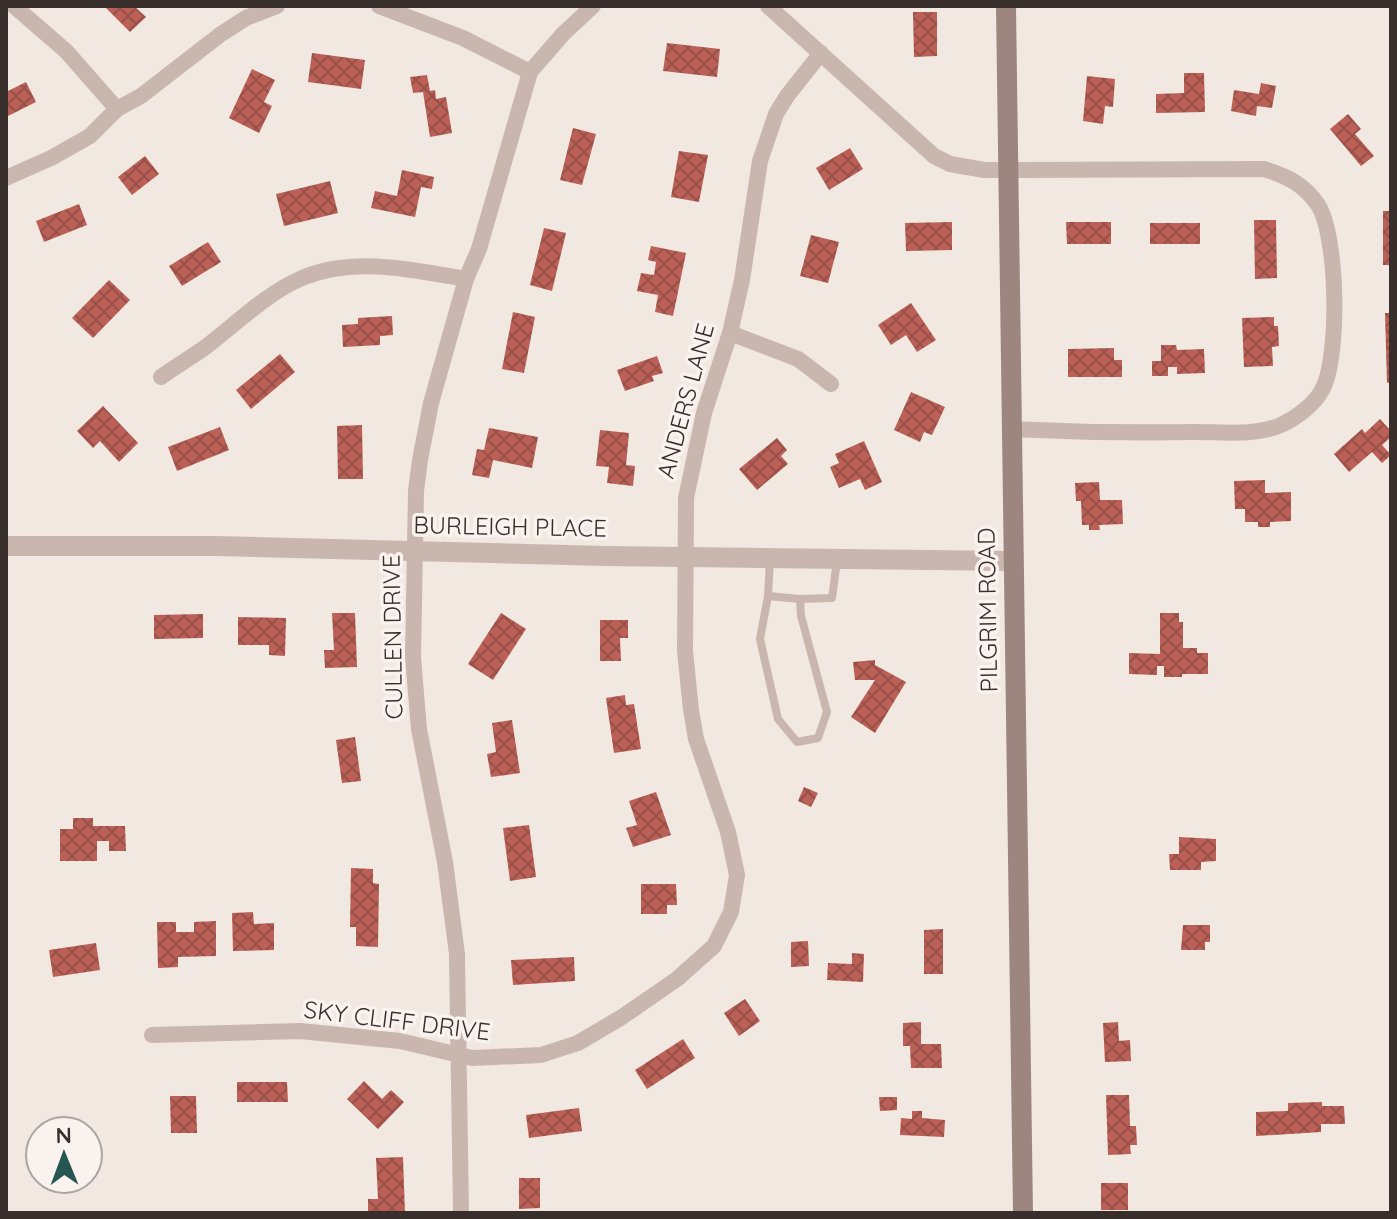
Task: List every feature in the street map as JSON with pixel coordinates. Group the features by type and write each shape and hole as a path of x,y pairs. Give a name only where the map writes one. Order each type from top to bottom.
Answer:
{"main road":[{"name":"PILGRIM ROAD","path":"1006,6 1023,1213"}],"street":[{"path":"14,6 66,51 117,109"},
{"path":"6,178 90,136 117,109 141,96 221,34 246,18 277,6"},
{"path":"379,6 463,38 530,72 593,6"},
{"path":"768,6 934,156 950,164 967,168 1009,169 1264,169 1287,176 1306,189 1320,208 1328,227 1333,280 1332,358 1329,376 1321,393 1306,409 1280,426 1240,432 1132,433 1013,429"},
{"name":"ANDERS LANE","path":"729,917 737,875 728,832 696,739 691,710 685,651 686,498 694,448 730,333 742,280 757,173 769,131 787,96 821,53"},
{"name":"CULLEN DRIVE","path":"461,1213 459,985 450,891 419,729 413,657 416,491 425,431 466,279 479,249 530,72"},
{"path":"161,377 284,287 319,272 336,268 399,268 466,279"},
{"path":"730,333 798,359 831,384"},
{"name":"BURLEIGH PLACE","path":"6,546 215,546 1012,561"},
{"name":"SKY CLIFF DRIVE","path":"152,1035 300,1031 400,1041 458,1056 541,1055 578,1043 677,979 714,946 729,917"}],"lane":[{"path":"770,558 768,596 760,639 778,719 797,742 818,738 827,712 801,616 800,599"},
{"path":"768,596 832,598 838,559"}],"building":[{"path":"104,6 134,6 146,17 130,32"},
{"path":"913,12 937,12 937,56 914,57"},
{"path":"667,43 720,49 717,77 663,71"},
{"path":"312,53 365,60 361,89 308,82"},
{"path":"252,69 275,80 264,102 272,106 259,133 229,118"},
{"path":"1184,73 1204,73 1205,112 1156,113 1156,94 1184,93"},
{"path":"427,75 430,91 435,90 436,99 446,97 452,133 430,137 423,92 413,93 410,77"},
{"path":"1087,76 1115,79 1113,107 1105,106 1103,124 1083,121"},
{"path":"26,82 36,102 6,117 6,92"},
{"path":"1261,83 1276,86 1272,108 1257,106 1256,116 1231,111 1234,90 1259,94"},
{"path":"1348,114 1361,129 1355,134 1374,156 1361,166 1330,129"},
{"path":"573,128 596,134 582,185 560,180"},
{"path":"850,148 863,169 829,190 816,168"},
{"path":"679,151 708,155 699,202 671,197"},
{"path":"145,156 159,174 132,195 118,177"},
{"path":"402,170 434,177 432,189 421,187 415,217 371,208 375,191 397,196"},
{"path":"330,181 338,213 284,226 276,194"},
{"path":"79,204 87,225 44,242 36,221"},
{"path":"1383,211 1391,211 1391,265 1383,265"},
{"path":"1254,220 1276,220 1277,278 1255,279"},
{"path":"952,222 952,250 906,251 905,223"},
{"path":"1066,222 1111,222 1111,244 1067,244"},
{"path":"1150,223 1200,223 1200,244 1150,244"},
{"path":"544,228 566,233 552,291 530,285"},
{"path":"811,235 839,242 828,283 800,276"},
{"path":"208,242 221,262 182,286 169,266"},
{"path":"651,246 686,253 673,316 655,312 658,295 637,291 641,273 654,275 656,262 648,260"},
{"path":"109,280 130,300 93,338 72,318"},
{"path":"911,303 936,340 917,352 906,335 891,345 878,325"},
{"path":"513,312 535,317 524,373 502,369"},
{"path":"1385,313 1391,313 1391,382 1387,383"},
{"path":"392,316 393,335 380,336 380,345 343,347 342,325 358,324 358,318"},
{"path":"1274,317 1274,326 1278,326 1279,346 1272,347 1273,366 1244,367 1242,318"},
{"path":"1161,345 1176,345 1177,350 1204,349 1205,373 1177,374 1177,367 1168,367 1168,376 1152,376 1152,361 1161,361"},
{"path":"1114,348 1114,360 1122,360 1122,377 1068,377 1068,349"},
{"path":"280,354 295,372 251,409 236,390"},
{"path":"657,356 663,373 652,376 654,381 625,391 617,370"},
{"path":"911,392 945,407 932,435 924,432 920,442 894,430"},
{"path":"103,406 138,443 119,462 100,441 93,448 77,431"},
{"path":"1380,419 1391,431 1391,437 1382,445 1391,455 1382,463 1372,452 1349,472 1334,454 1362,429 1365,433"},
{"path":"362,425 363,479 338,479 337,426"},
{"path":"220,427 229,450 177,471 168,447"},
{"path":"489,428 538,437 532,468 493,460 489,478 472,475 477,449 484,450"},
{"path":"600,430 629,433 626,465 635,466 633,486 607,483 609,467 596,466"},
{"path":"777,438 787,450 781,456 788,464 757,490 739,469"},
{"path":"864,441 882,482 865,490 860,479 839,488 830,467 839,463 835,454"},
{"path":"1265,480 1265,493 1291,492 1291,521 1270,522 1270,527 1258,527 1258,522 1245,522 1245,509 1235,509 1234,481"},
{"path":"1099,482 1100,500 1122,500 1123,524 1099,525 1100,530 1089,530 1089,525 1082,525 1081,501 1076,501 1075,483"},
{"path":"332,613 355,613 357,667 325,668 324,650 334,650"},
{"path":"501,613 526,629 493,680 468,664"},
{"path":"1160,613 1179,613 1179,622 1183,622 1183,648 1197,648 1197,653 1208,653 1208,674 1164,677 1164,666 1157,666 1157,675 1129,674 1129,653 1160,654"},
{"path":"203,614 203,638 154,639 154,615"},
{"path":"238,617 286,618 285,656 269,655 269,645 238,645"},
{"path":"600,620 628,620 628,638 620,638 621,661 600,661"},
{"path":"875,660 875,665 906,682 875,733 851,717 875,680 855,680 853,662"},
{"path":"625,695 626,705 634,704 641,749 614,753 606,698"},
{"path":"512,720 520,773 491,777 487,754 496,752 492,723"},
{"path":"355,737 361,781 342,783 336,740"},
{"path":"804,787 818,793 811,807 798,801"},
{"path":"656,792 671,835 633,847 626,828 637,825 629,801"},
{"path":"73,818 93,818 93,826 125,826 126,851 109,851 109,841 97,841 97,861 60,861 60,829 73,829"},
{"path":"529,825 536,877 510,881 503,828"},
{"path":"1179,837 1216,839 1216,861 1201,862 1201,870 1170,870 1169,854 1179,854"},
{"path":"351,868 373,869 373,883 379,884 378,947 356,946 356,927 350,927"},
{"path":"641,884 676,884 677,905 667,905 667,914 641,914"},
{"path":"253,912 254,924 274,923 274,950 233,951 232,913"},
{"path":"216,921 216,956 178,957 178,967 158,968 157,922 176,922 176,932 194,932 194,922"},
{"path":"1183,925 1210,925 1210,942 1205,942 1205,950 1181,950"},
{"path":"943,929 943,974 924,974 924,930"},
{"path":"808,941 809,966 791,967 791,942"},
{"path":"96,943 100,970 53,977 49,950"},
{"path":"852,953 864,954 863,982 827,980 828,963 852,964"},
{"path":"574,957 575,981 513,985 511,960"},
{"path":"745,999 760,1021 739,1036 724,1013"},
{"path":"921,1022 921,1044 941,1044 942,1068 911,1068 910,1046 903,1046 903,1023"},
{"path":"1118,1022 1119,1041 1130,1040 1131,1061 1105,1062 1103,1023"},
{"path":"683,1039 695,1058 647,1089 635,1070"},
{"path":"364,1081 382,1099 391,1090 404,1102 378,1129 347,1099"},
{"path":"237,1082 287,1082 288,1102 237,1102"},
{"path":"1106,1095 1129,1095 1130,1126 1136,1126 1137,1145 1130,1145 1131,1154 1108,1155"},
{"path":"170,1096 196,1096 197,1133 171,1133"},
{"path":"879,1097 897,1097 897,1110 880,1111"},
{"path":"1322,1102 1322,1106 1344,1106 1345,1124 1321,1124 1321,1132 1256,1136 1256,1112 1288,1111 1288,1103"},
{"path":"579,1108 582,1131 529,1138 526,1115"},
{"path":"912,1111 922,1111 922,1118 945,1120 944,1137 900,1135 901,1118 912,1119"},
{"path":"403,1157 405,1213 368,1213 368,1199 378,1199 376,1158"},
{"path":"519,1178 540,1178 540,1208 519,1209"},
{"path":"1101,1183 1128,1183 1128,1210 1101,1210"}]}
